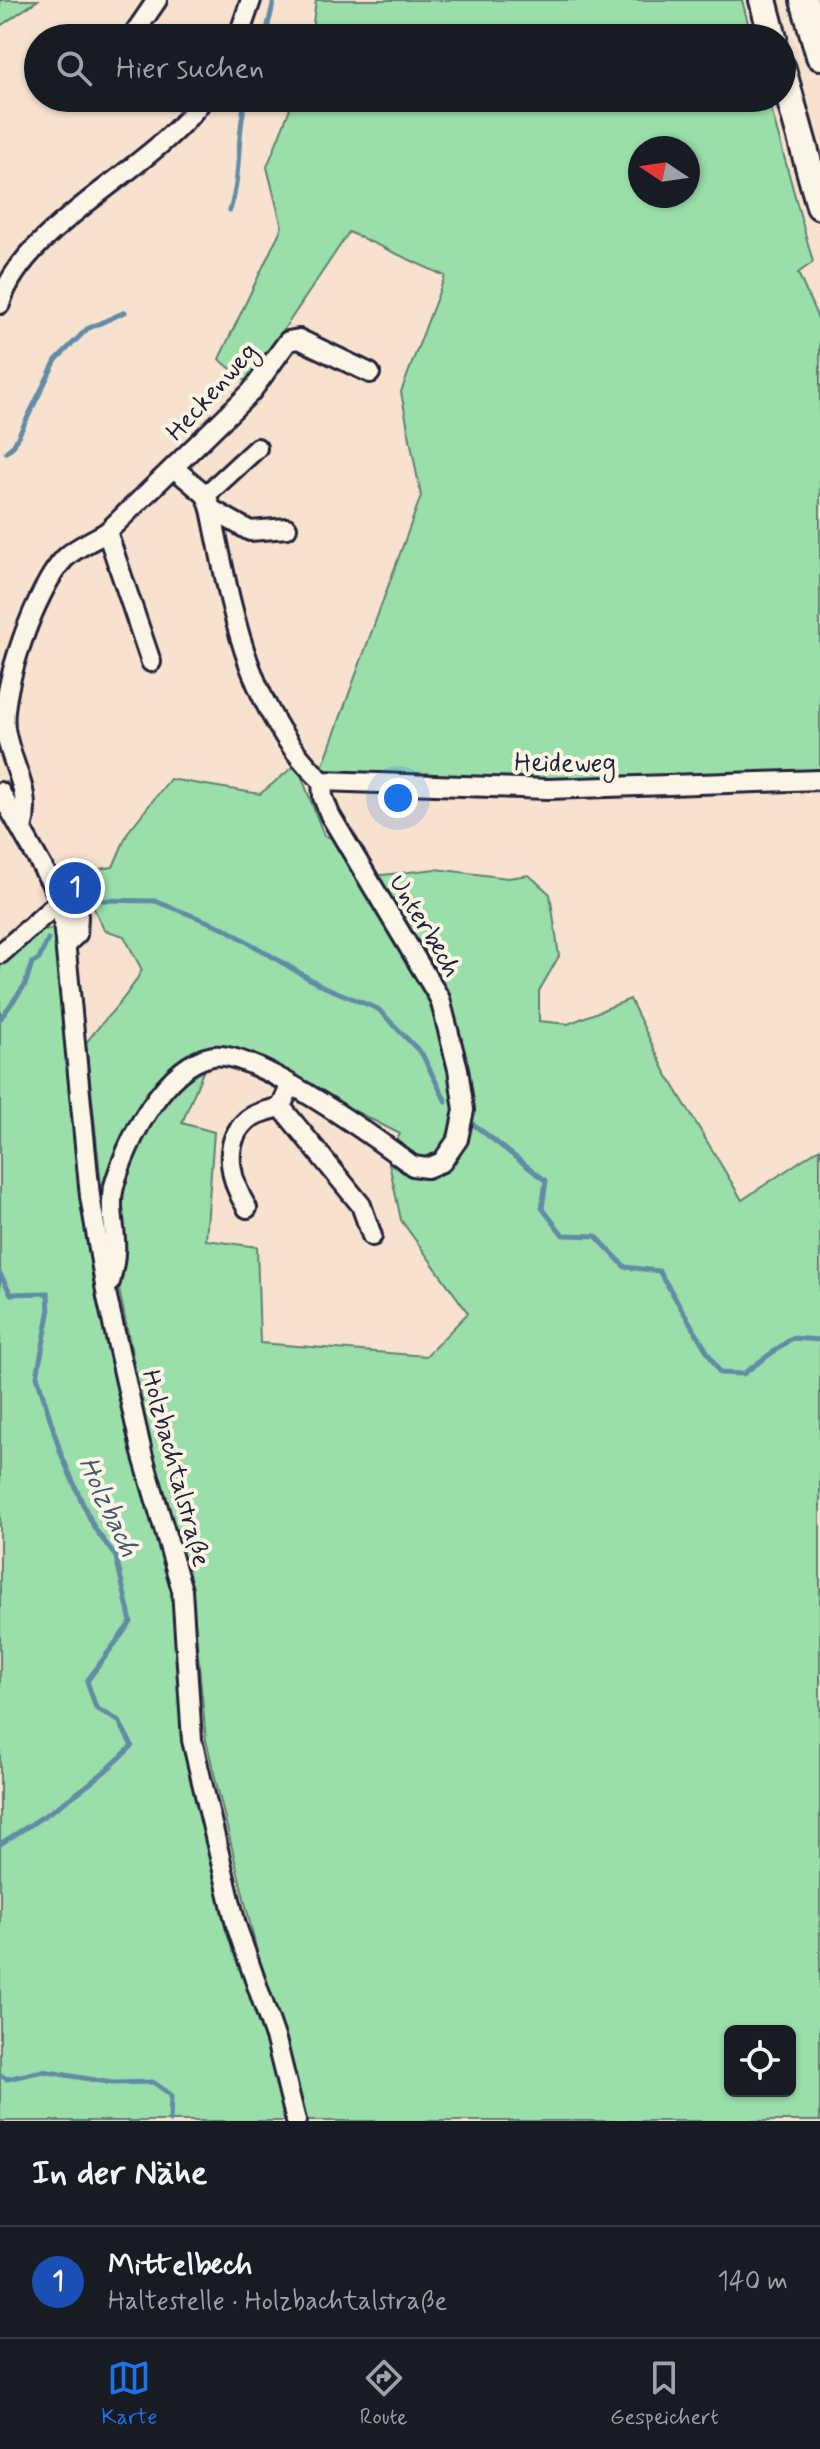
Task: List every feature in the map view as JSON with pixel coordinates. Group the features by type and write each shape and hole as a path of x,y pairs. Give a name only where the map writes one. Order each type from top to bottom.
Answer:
{"highway":[{"path":"763,0 769,24"},
{"path":"804,0 820,56"},
{"path":"794,112 820,206"}],"street":[{"path":"141,24 157,0"},
{"path":"243,24 251,0"},
{"path":"0,304 10,280 39,245 148,158 191,112"},
{"name":"Heckenweg","path":"175,469 251,392 288,341 299,339 370,373"},
{"path":"208,502 257,448"},
{"path":"22,829 28,807 4,720 12,674 43,589 67,556 107,532 141,497 175,469 208,502 250,531 287,528"},
{"path":"208,502 231,602 255,683 281,733 318,777"},
{"path":"107,532 151,662"},
{"name":"Heideweg","path":"318,777 563,789 820,780"},
{"name":"Unterbech","path":"107,1297 116,1252 111,1200 115,1183 161,1088 190,1067 213,1056 239,1059 290,1086 356,1123 413,1166 427,1168 442,1162 458,1139 464,1110 458,1069 440,999 337,829 318,777"},
{"name":"Holzbachtalstraße","path":"0,792 61,900 68,942 90,1196 107,1297 142,1453 182,1590 192,1740 236,1925 276,2040 296,2121"},
{"path":"0,954 61,900"},
{"path":"247,1208 233,1186 230,1160 238,1132 246,1120 281,1107 290,1086"},
{"path":"281,1107 361,1205 372,1236"}],"green space":[{"path":"0,0 38,0 0,26"},
{"path":"316,0 742,0 748,24 313,24"},
{"path":"289,112 772,112 813,262 798,273 820,323 820,773 550,783 335,774 322,768 421,496 401,392 445,276 349,232 248,383 219,359 282,227 267,167"},
{"path":"297,764 324,836 353,843 373,876 436,869 508,878 529,875 550,894 559,956 539,991 539,1021 568,1024 630,999 665,1071 742,1200 820,1148 820,2121 0,2121 0,966 38,931 51,929 58,933 81,1206 99,1307 134,1454 174,1591 181,1740 233,1952 257,1952 206,1740 192,1590 152,1453 120,1294 102,1193 86,1043 123,999 142,970 124,936 104,930 77,872 113,867 128,832 170,779 260,794","holes":["213,1047 232,1048 400,1134 394,1145 415,1157 430,1159 436,1156 456,1130 468,1135 449,1168 422,1179 387,1154 401,1220 468,1313 426,1356 260,1343 257,1247 206,1240 214,1132 182,1123"]}],"waterway":[{"name":"Holzbach","path":"268,24 274,0"},
{"name":"Holzbach","path":"230,210 244,112"},
{"name":"Holzbach","path":"6,452 14,445 56,360 87,329 125,312"},
{"path":"97,900 155,901 224,928 320,985 378,1009 422,1054 446,1102"},
{"path":"0,1019 25,985 32,963 39,959 48,939"},
{"path":"473,1124 546,1181 542,1208 563,1235 596,1236 625,1267 659,1271 720,1373 743,1374 792,1338 820,1340"},
{"name":"Holzbach","path":"0,1274 11,1294 48,1293 49,1314 37,1376 61,1454 95,1529 116,1557 131,1622 87,1681 96,1708 119,1721 132,1746 86,1787 0,1844"},
{"name":"Holzbach","path":"0,2075 7,2079 43,2071 112,2083 153,2082 171,2095 170,2121"}],"place":[{"name":"Mittelbech","path":"75,888"}]}
